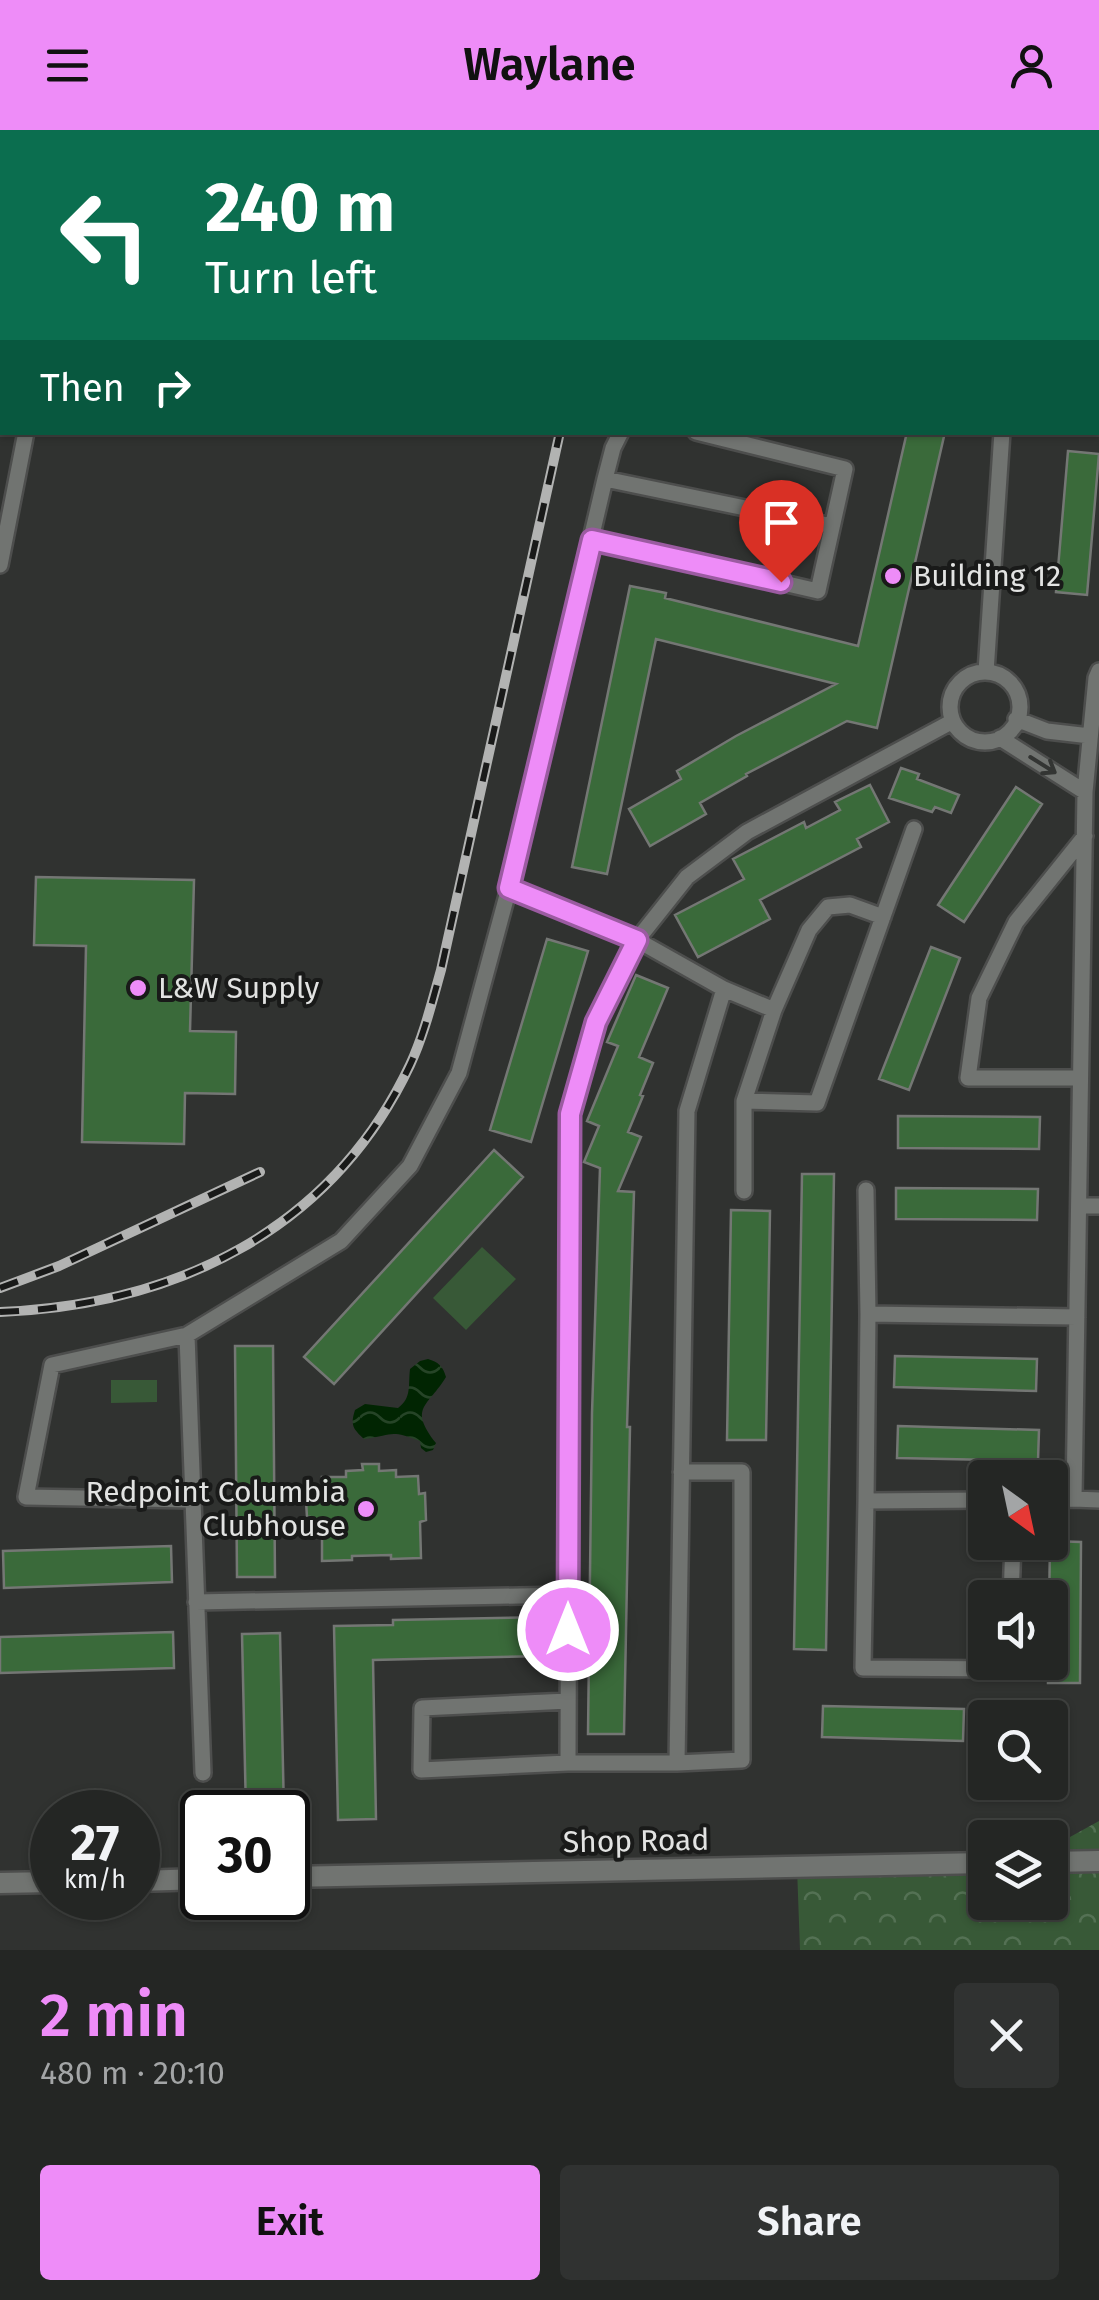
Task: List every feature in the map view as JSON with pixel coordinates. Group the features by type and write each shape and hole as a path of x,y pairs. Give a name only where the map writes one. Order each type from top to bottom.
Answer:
{"street":[{"path":"0,565 25,435"},
{"path":"192,1500 26,1497 52,1365 187,1335 341,1241 410,1166 459,1073 509,888 605,478 620,435"},
{"path":"592,540 818,591 845,469 708,435"},
{"path":"986,672 1002,435"},
{"path":"605,478 832,526"},
{"path":"1074,1499 1080,1078 1091,969 1084,792 1099,671"},
{"path":"986,672 998,674 1016,689 1020,712 1016,720 1010,732 1000,738 978,741 959,730 953,721 951,698 964,678 986,672"},
{"path":"1016,720 1047,731 1090,736"},
{"path":"568,1763 570,1114 596,1022 637,940 687,877 747,832 953,721"},
{"path":"1000,738 1084,792"},
{"path":"744,1100 817,1103 914,830"},
{"path":"1080,1078 968,1078 979,998 986,982 1016,922 1084,836"},
{"path":"509,888 637,940 724,989 774,1010"},
{"path":"744,1192 744,1100 774,1010 809,930 828,908 850,905 883,918"},
{"path":"677,1763 687,1111 724,989"},
{"path":"866,1190 863,1668 968,1669"},
{"path":"1079,1206 1099,1206"},
{"path":"868,1314 1077,1317"},
{"path":"187,1335 203,1773"},
{"path":"568,1701 422,1708 421,1770 742,1760 742,1472 682,1472"},
{"path":"1068,1499 1099,1500"},
{"path":"866,1501 968,1500"},
{"path":"196,1602 568,1595"},
{"path":"1068,1862 1099,1861"},
{"name":"Shop Road","path":"310,1878 968,1863"},
{"path":"0,1884 30,1883"}],"green space":[{"path":"482,1247 516,1279 466,1330 433,1298"},
{"path":"111,1380 157,1380 157,1402 111,1403"},
{"path":"1099,1821 1099,1855 1068,1858 1068,1838"},
{"path":"1099,1860 1099,1950 800,1950 797,1867 968,1863 968,1920 1068,1920 1068,1861"}],"water":[{"path":"428,1359 440,1365 446,1377 422,1414 436,1443 433,1450 426,1452 420,1441 397,1434 364,1439 353,1426 355,1410 365,1404 398,1408 407,1395 410,1369"}],"building":[{"path":"906,435 944,435 877,728 847,721 700,803 706,814 650,846 629,809 681,779 677,771 836,684 656,639 607,874 572,867 630,586 858,646"},
{"path":"1068,451 1099,454 1087,595 1056,592"},
{"path":"901,768 919,774 917,779 959,795 951,813 935,807 932,812 889,798"},
{"path":"870,785 889,822 857,839 861,847 760,900 770,919 698,957 675,915 744,879 733,859 804,822 806,828 840,810 835,802"},
{"path":"1016,787 1042,804 964,922 938,905"},
{"name":"L&W Supply","path":"36,877 194,880 190,1031 236,1032 235,1094 185,1093 184,1144 82,1142 86,946 34,945"},
{"path":"547,939 588,951 531,1142 490,1130"},
{"path":"931,947 960,958 909,1090 879,1079"},
{"path":"636,975 668,988 639,1057 653,1063 628,1132 641,1137 618,1191 634,1192 624,1734 588,1734 600,1168 584,1162 599,1126 587,1121 618,1046 607,1042"},
{"path":"898,1116 1040,1117 1039,1149 898,1148"},
{"path":"494,1150 523,1177 334,1384 304,1357"},
{"path":"802,1174 834,1174 826,1650 794,1649"},
{"path":"896,1188 1038,1189 1037,1220 896,1219"},
{"path":"731,1210 770,1211 766,1440 727,1440"},
{"path":"235,1346 273,1346 275,1577 237,1577"},
{"path":"895,1356 1037,1359 1036,1391 894,1387"},
{"path":"898,1426 1039,1430 1038,1460 897,1458"},
{"name":"Redpoint Columbia Clubhouse","path":"362,1464 379,1464 379,1471 396,1470 396,1477 418,1476 419,1494 425,1493 426,1520 420,1522 421,1558 352,1556 352,1560 322,1561 322,1525 311,1525 306,1501 311,1500 311,1493 323,1492 322,1477 346,1477 346,1471 363,1470"},
{"path":"1068,1542 1081,1542 1080,1683 1048,1683 1068,1680 1068,1580 1049,1580 1050,1560 1068,1560"},
{"path":"171,1546 172,1582 4,1588 3,1551"},
{"path":"545,1617 545,1656 373,1660 376,1819 338,1820 334,1626 393,1625 393,1620"},
{"path":"173,1632 174,1668 0,1673 0,1637"},
{"path":"280,1633 284,1790 246,1790 242,1634"},
{"path":"823,1706 964,1709 963,1741 822,1737"}],"railway":[{"path":"0,1312 65,1306 127,1294 187,1274 242,1248 292,1214 338,1172 377,1123 415,1054 441,970 559,435"},
{"path":"0,1288 59,1266 260,1172"}],"place":[{"name":"Building 12","path":"893,576"},
{"name":"L&W Supply","path":"138,988"},
{"name":"Redpoint Columbia Clubhouse","path":"366,1509"}],"route":[{"path":"568,1630 570,1114 596,1022 637,940 509,888 592,540 781,582"}]}
